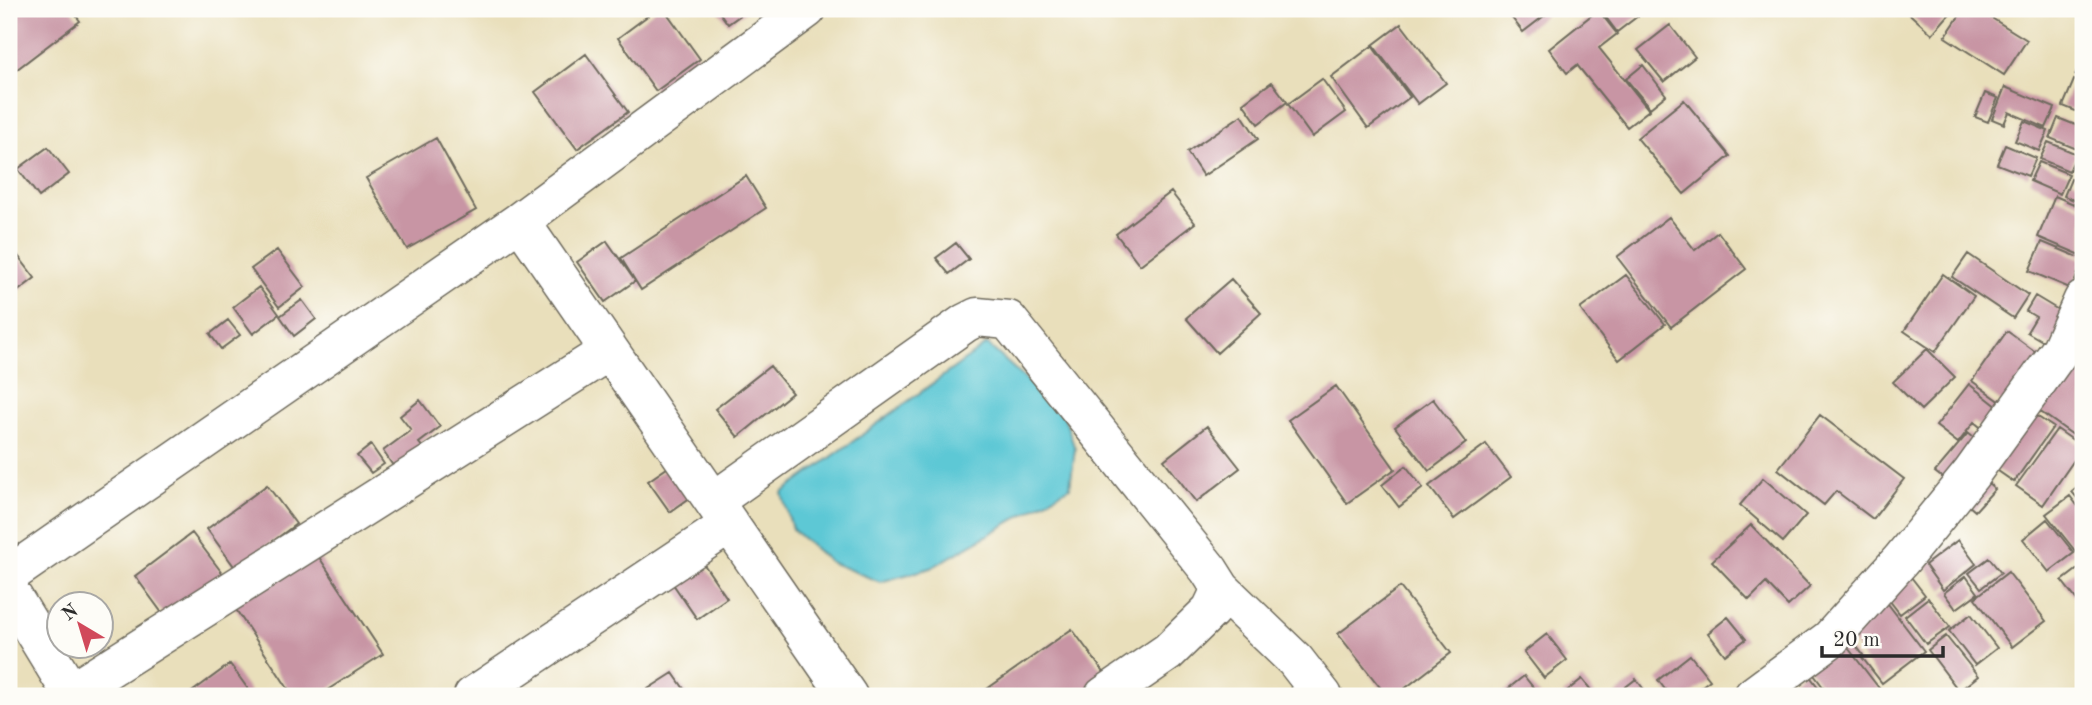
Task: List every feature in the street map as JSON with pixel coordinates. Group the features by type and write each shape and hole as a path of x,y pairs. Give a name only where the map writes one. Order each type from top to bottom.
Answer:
{"street":[{"path":"9,575 520,221 807,9"},
{"path":"520,221 848,696"},
{"path":"1753,696 1830,639 1910,549 1971,474 2061,349 2083,300"},
{"path":"474,696 722,513 965,323 977,317 1007,320 1209,570 1221,589 1295,660 1323,696"},
{"path":"9,591 72,695 610,351"},
{"path":"1104,696 1168,652 1211,610 1221,589"}],"water":[{"path":"987,344 1063,413 1075,449 1070,487 931,568 880,582 830,562 792,529 782,493"}],"building":[{"path":"9,9 71,9 80,21 12,73 9,69"},
{"path":"657,9 664,9 700,59 656,91 618,38"},
{"path":"717,9 749,9 728,24"},
{"path":"1505,9 1553,9 1523,32"},
{"path":"1606,9 1647,9 1617,32 1602,12"},
{"path":"1904,9 1954,9 1932,34"},
{"path":"1964,9 1977,9 2027,40 2004,75 1945,37"},
{"path":"1598,10 1617,34 1599,48 1649,110 1627,127 1577,65 1567,73 1549,49"},
{"path":"1401,24 1446,83 1418,104 1373,45"},
{"path":"1670,25 1695,57 1664,82 1638,50"},
{"path":"1372,46 1410,97 1368,128 1331,77"},
{"path":"586,54 628,112 577,149 535,92"},
{"path":"2083,57 2083,79 2075,75"},
{"path":"1643,65 1666,95 1650,108 1626,79"},
{"path":"1322,79 1346,112 1312,137 1288,104"},
{"path":"2074,80 2083,84 2083,114 2063,106"},
{"path":"1272,82 1287,102 1258,124 1243,103"},
{"path":"2005,87 2055,108 2046,128 2009,112 2004,124 1992,119"},
{"path":"1985,93 1998,98 1988,122 1975,117"},
{"path":"1684,100 1730,156 1684,194 1637,138"},
{"path":"1242,115 1258,139 1203,176 1187,152"},
{"path":"2058,118 2083,128 2079,150 2050,138"},
{"path":"2024,121 2048,131 2039,151 2015,141"},
{"path":"436,138 476,210 407,249 366,178"},
{"path":"2048,142 2077,154 2069,171 2040,159"},
{"path":"2005,145 2036,158 2028,176 1997,164"},
{"path":"48,147 69,174 39,197 18,169"},
{"path":"2081,158 2083,159 2083,179 2074,175"},
{"path":"2039,162 2069,174 2060,194 2030,181"},
{"path":"746,176 766,208 641,290 621,258"},
{"path":"2071,179 2083,184 2083,204 2064,196"},
{"path":"1171,192 1195,223 1140,265 1116,234"},
{"path":"2055,196 2083,208 2083,256 2038,237"},
{"path":"1669,217 1695,250 1718,232 1746,269 1671,327 1617,257"},
{"path":"607,241 635,281 605,302 577,262"},
{"path":"2042,242 2083,259 2072,289 2029,271"},
{"path":"956,243 969,259 949,274 936,258"},
{"path":"9,244 35,278 9,298"},
{"path":"277,250 305,287 279,307 251,269"},
{"path":"1968,254 2028,295 2013,318 1952,277"},
{"path":"1943,274 1974,296 1935,352 1904,331"},
{"path":"1626,275 1665,324 1619,360 1580,309"},
{"path":"1231,279 1261,313 1217,353 1186,318"},
{"path":"259,287 279,314 253,334 233,307"},
{"path":"2035,296 2070,317 2051,346 2027,332 2036,317 2026,311"},
{"path":"302,300 316,319 294,336 280,316"},
{"path":"228,320 240,335 221,349 210,334"},
{"path":"2007,331 2048,361 2012,410 1972,381"},
{"path":"1927,349 1955,377 1921,410 1893,382"},
{"path":"2063,355 2083,369 2083,442 2028,403"},
{"path":"770,366 792,393 738,437 715,409"},
{"path":"1969,384 2008,415 1991,436 1974,422 1958,443 1936,426"},
{"path":"1336,386 1395,469 1347,503 1288,420"},
{"path":"1433,399 1466,443 1429,471 1395,427"},
{"path":"420,400 440,427 419,443 424,449 396,470 383,451 411,430 400,416"},
{"path":"2026,409 2053,427 2014,482 1988,464"},
{"path":"1820,415 1904,479 1873,519 1836,491 1824,505 1778,469"},
{"path":"1207,426 1240,468 1196,502 1164,460"},
{"path":"2057,429 2083,447 2043,505 2016,486"},
{"path":"1968,433 1980,443 1948,482 1935,472"},
{"path":"1486,444 1511,477 1454,519 1429,486"},
{"path":"371,445 384,464 371,473 357,456"},
{"path":"670,466 691,497 670,512 648,481"},
{"path":"1406,466 1423,488 1399,507 1382,485"},
{"path":"1979,475 1995,489 1975,511 1959,497"},
{"path":"1763,478 1806,515 1783,542 1740,505"},
{"path":"2083,483 2083,505 2072,492"},
{"path":"267,485 296,524 236,569 207,529"},
{"path":"2070,496 2083,513 2083,555 2080,557 2046,514"},
{"path":"2047,519 2074,553 2049,572 2023,539"},
{"path":"1751,525 1810,586 1788,606 1766,583 1749,600 1712,561"},
{"path":"192,533 223,574 165,617 135,576"},
{"path":"1958,540 1976,564 1943,590 1925,565"},
{"path":"313,548 383,654 318,696 293,696 231,602"},
{"path":"1989,558 2001,573 1981,588 1969,573"},
{"path":"703,563 727,598 697,619 673,584"},
{"path":"2083,565 2083,608 2062,581"},
{"path":"2008,572 2046,621 2012,647 1975,598"},
{"path":"1966,576 1978,593 1956,609 1944,593"},
{"path":"1911,577 1925,595 1900,614 1886,596"},
{"path":"1400,587 1451,653 1395,696 1387,696 1338,634"},
{"path":"1928,598 1950,627 1926,644 1905,616"},
{"path":"1885,600 1924,651 1882,683 1845,631"},
{"path":"1971,614 1997,648 1975,665 1949,631"},
{"path":"1728,617 1746,639 1725,655 1708,633"},
{"path":"1072,629 1108,678 1083,696 977,696"},
{"path":"1547,634 1567,660 1544,678 1524,652"},
{"path":"1946,636 1978,676 1959,691 1928,650"},
{"path":"1842,640 1885,696 1830,696 1808,667"},
{"path":"1690,655 1710,680 1689,696 1670,696 1658,680"},
{"path":"230,664 253,696 189,694"},
{"path":"1805,670 1825,696 1775,696"},
{"path":"673,673 689,696 637,696"},
{"path":"1524,676 1540,696 1499,696"},
{"path":"1582,679 1596,696 1564,696 1563,694"},
{"path":"1636,679 1649,696 1614,696"}]}
